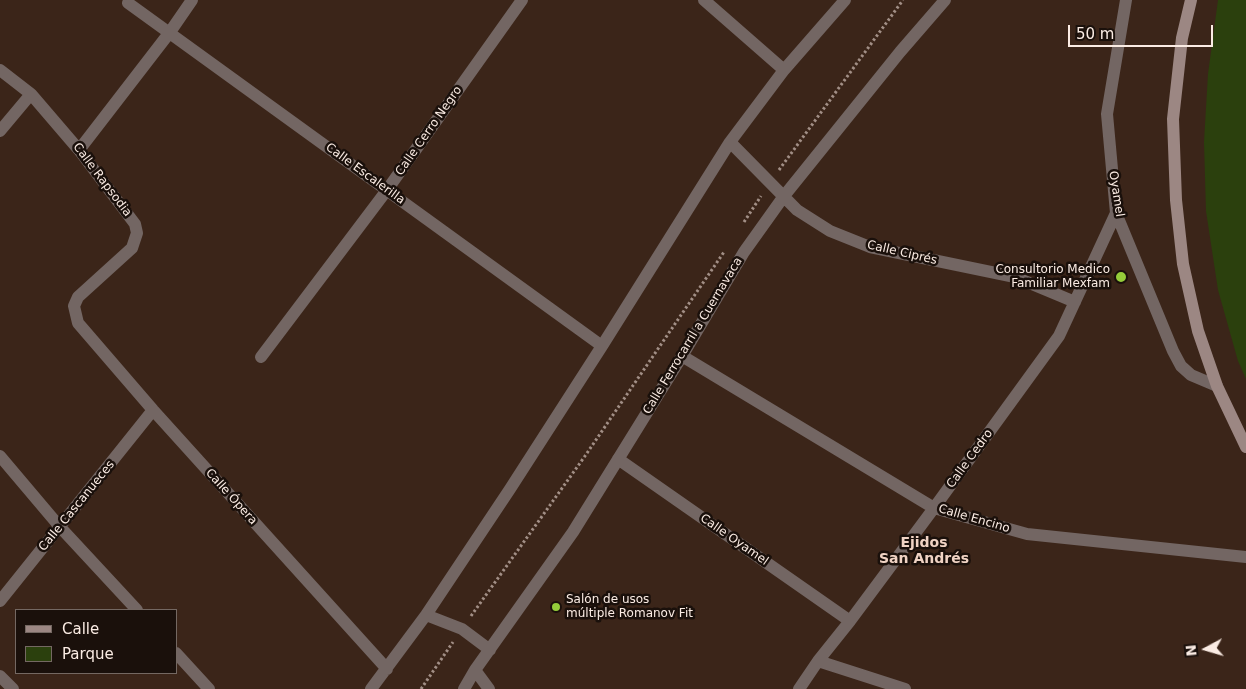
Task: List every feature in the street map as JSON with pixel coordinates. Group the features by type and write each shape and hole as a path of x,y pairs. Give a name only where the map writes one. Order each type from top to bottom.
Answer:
{"main road":[{"path":"1192,0 1182,38 1173,120 1176,200 1183,264 1198,332 1217,386 1246,447"}],"street":[{"path":"79,150 170,32 192,0"},
{"name":"Calle Cerro Negro","path":"261,356 387,190 522,0"},
{"path":"704,0 784,70"},
{"path":"371,689 426,615 602,346 730,142 784,70 845,0"},
{"name":"Calle Ferrocarril a Cuernavaca","path":"464,689 475,670 573,532 744,252 784,196 900,52 945,0"},
{"name":"Oyamel","path":"1126,0 1107,114 1116,213 1181,366 1191,375 1217,386"},
{"name":"Calle Escalerilla","path":"128,3 602,346"},
{"name":"Calle Rapsodia","path":"0,70 32,94 79,150 135,224 137,233 132,248 78,298 74,306 78,323"},
{"path":"0,131 32,94"},
{"name":"Calle Ciprés","path":"730,142 797,210 830,231 870,246 1016,277 1075,302"},
{"name":"Calle Cedro","path":"798,689 934,508 1058,336 1116,213"},
{"name":"Calle Ópera","path":"78,323 153,410 386,669"},
{"name":"Calle Encino","path":"682,356 934,508 1027,534 1246,558"},
{"name":"Calle Cascanueces","path":"0,601 153,410"},
{"path":"0,456 60,527 136,609"},
{"name":"Calle Oyamel","path":"618,459 850,621"},
{"path":"426,615 462,629 490,650"},
{"path":"178,655 209,689"},
{"path":"818,661 883,686 905,689"},
{"path":"475,670 488,689"},
{"path":"0,676 13,689"}],"path":[{"path":"777,173 903,0"},
{"path":"742,225 764,192"},
{"path":"421,689 585,456 725,250"}],"green space":[{"path":"1218,0 1246,0 1246,379 1238,361 1218,290 1206,211 1204,142 1208,74"}],"place":[{"name":"Consultorio Medico Familiar Mexfam","path":"1121,277"},
{"name":"Salón de usos múltiple Romanov Fit","path":"556,607"}],"district":[{"name":"Ejidos San Andrés","path":"924,552"}]}
